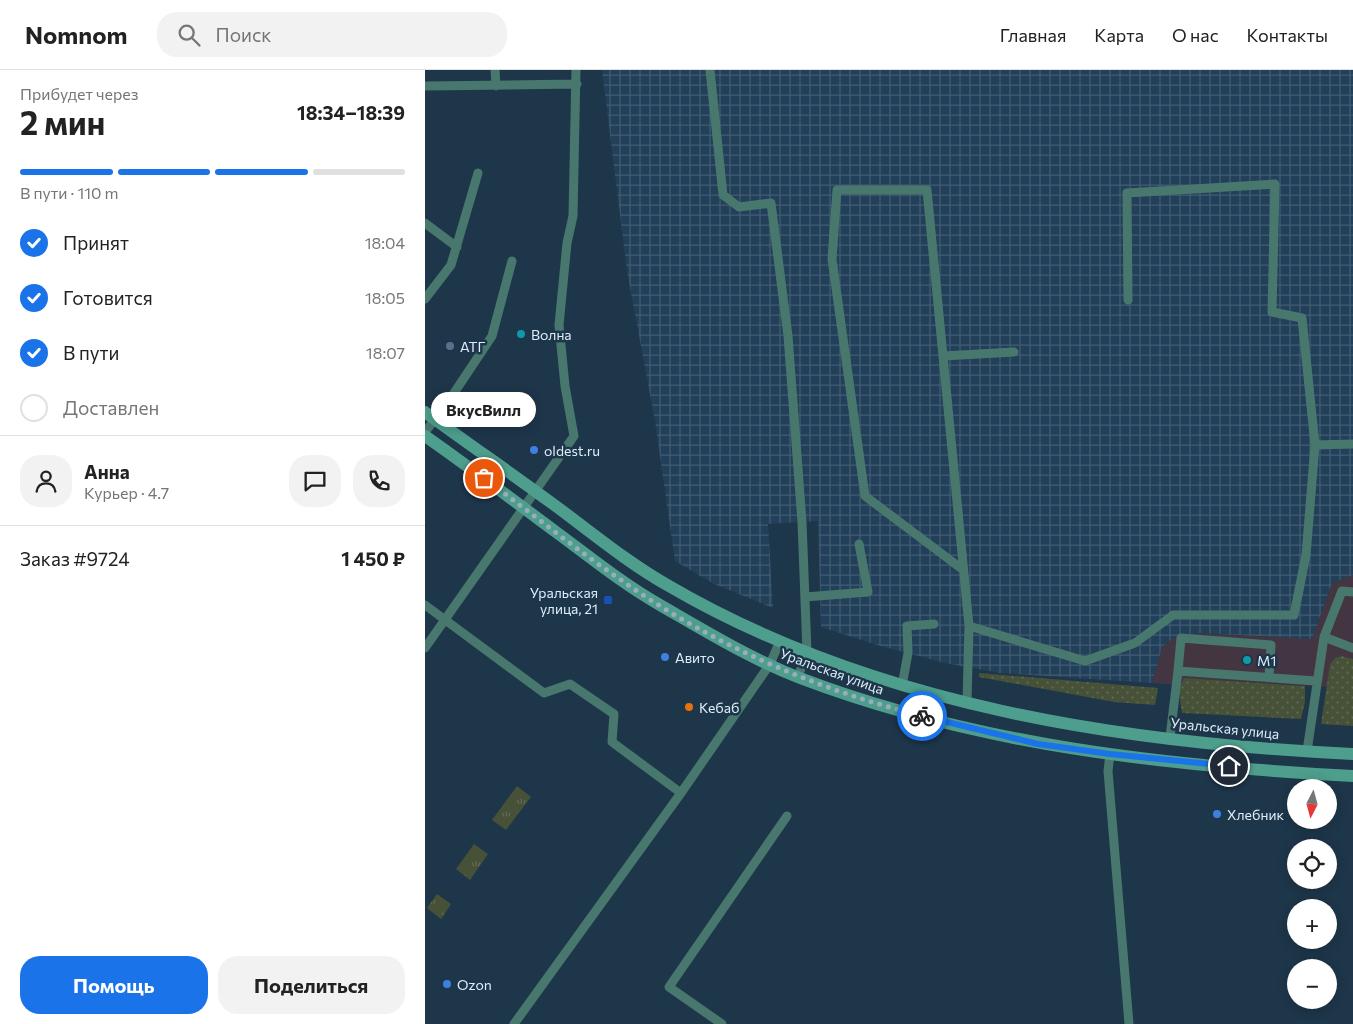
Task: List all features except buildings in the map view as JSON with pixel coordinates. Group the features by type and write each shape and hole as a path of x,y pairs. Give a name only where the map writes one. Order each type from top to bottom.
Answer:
{"main road":[{"name":"Уральская улица","path":"430,416 668,586 780,641 807,652 903,686 1041,719 1170,737 1353,754"},
{"name":"Уральская улица","path":"425,434 621,581 712,635 798,677 885,707 1038,744 1110,754 1291,773 1353,776"}],"lane":[{"path":"495,70 495,86"},
{"path":"425,648 522,507 574,436 565,386 559,325 567,243 573,216 576,70"},
{"path":"710,70 723,195 739,206 771,203 788,345 802,522 807,652 798,677"},
{"path":"425,86 577,84"},
{"path":"425,299 451,265 478,173"},
{"path":"969,626 1085,660 1135,642 1173,615 1294,615 1306,555 1315,445 1302,318 1272,312 1275,184 1127,193 1128,300"},
{"path":"962,569 865,496 832,259 837,190 927,190 962,569 969,626 967,702"},
{"path":"425,223 457,247"},
{"path":"425,434 430,416 491,336 511,261"},
{"path":"943,356 1014,352"},
{"path":"1315,445 1353,444"},
{"path":"805,597 868,592 859,544"},
{"path":"1307,751 1316,681 1324,638 1342,591 1353,592"},
{"path":"425,606 544,693 570,684 614,714 612,742 681,793"},
{"path":"903,686 908,654 907,626 934,624"},
{"path":"1170,737 1181,638 1271,645 1269,677"},
{"path":"1324,638 1353,648"},
{"path":"514,1024 681,793 770,664 780,641"},
{"path":"1178,671 1316,681"},
{"path":"1110,754 1108,771 1129,1024"},
{"path":"722,1024 669,987 787,816"}],"shaded area":[{"path":"602,70 1353,70 1353,575 1332,583 1312,639 1200,633 1176,636 1162,647 1152,683 1000,673 945,663 877,645 821,627 818,521 768,524 773,608 714,584 675,561 655,421 627,271"},
{"path":"1353,575 1353,659 1342,656 1330,664 1327,687 1184,678 1180,685 1152,683 1162,647 1176,636 1199,633 1312,639 1332,583"}],"green space":[{"path":"1342,656 1353,659 1353,726 1321,724 1330,664 1335,658"},
{"path":"979,673 1158,688 1155,705 1114,702 979,677"},
{"path":"1184,678 1305,686 1305,702 1301,719 1182,713 1180,691"},
{"path":"517,786 531,797 506,830 492,820"},
{"path":"474,844 488,854 470,880 456,869"},
{"path":"437,894 451,904 441,919 427,908"}],"way so far":[{"path":"484,478 621,581 712,635 798,677 885,707 922,716"}],"place":[{"name":"Волна","path":"521,334"},
{"name":"АТГ","path":"450,346"},
{"name":"oldest.ru","path":"534,450"},
{"name":"ВкусВилл","path":"484,478"},
{"name":"Уральская улица, 21","path":"608,600"},
{"name":"Авито","path":"665,657"},
{"name":"М1","path":"1247,660"},
{"name":"Кебаб","path":"689,707"},
{"name":"Хлебник","path":"1217,814"},
{"name":"Ozon","path":"447,984"}],"route":[{"path":"922,716 1038,744 1110,754 1229,766"}]}
